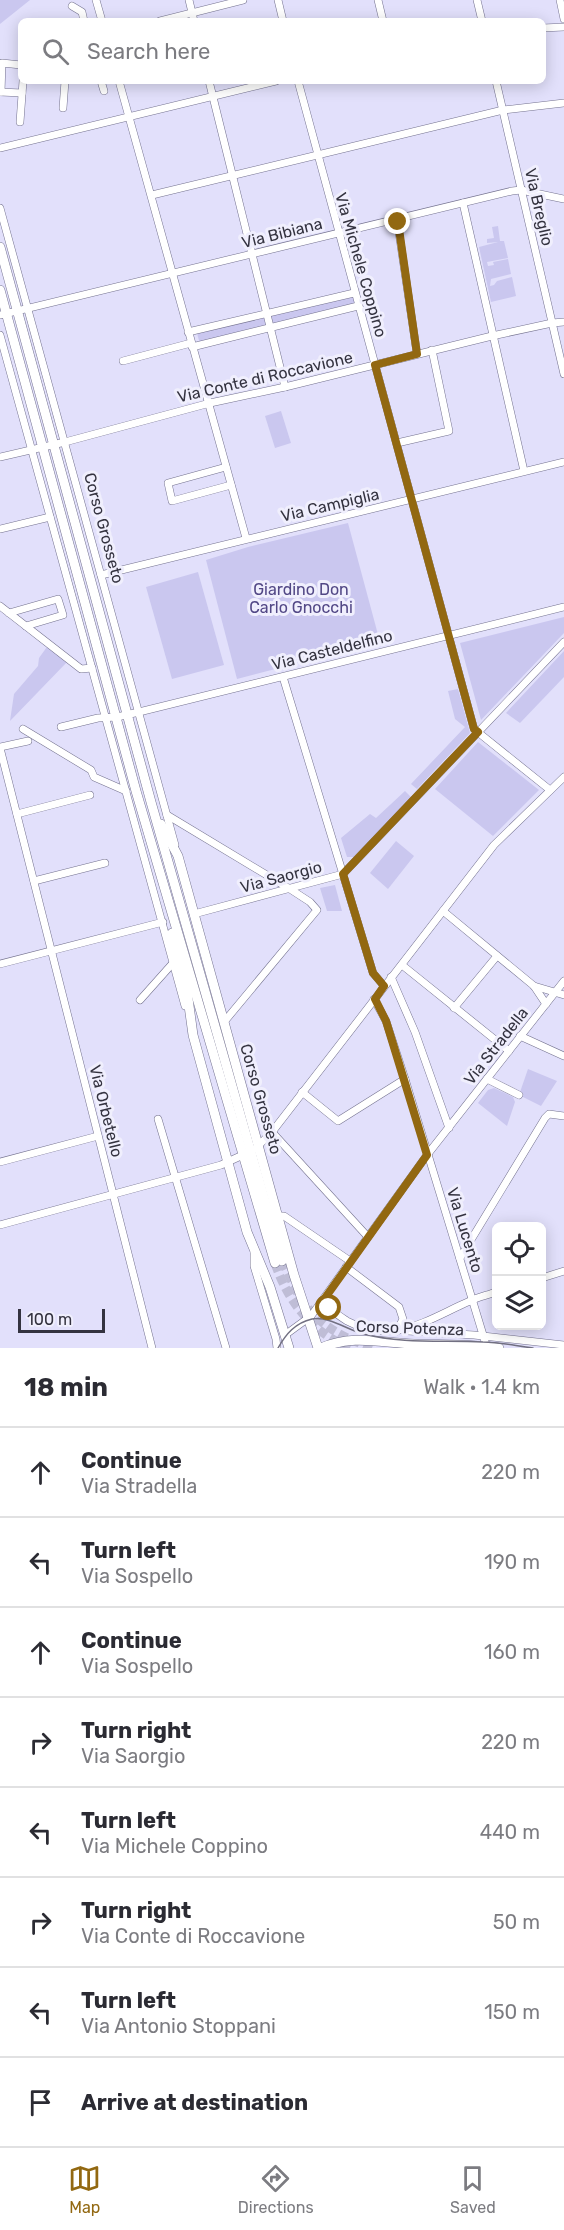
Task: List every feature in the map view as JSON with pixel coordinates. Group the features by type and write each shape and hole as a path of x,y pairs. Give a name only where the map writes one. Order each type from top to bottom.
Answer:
{"main road":[{"name":"Corso Grosseto","path":"0,248 22,309 53,444 122,716 143,825 187,992 193,1035 254,1251 270,1287 289,1348"},
{"name":"Corso Grosseto","path":"0,290 3,314 122,716 151,802 251,1151"},
{"name":"Corso Grosseto","path":"137,794 251,1151 278,1216 307,1320 319,1348"},
{"name":"Corso Grosseto","path":"151,802 178,856 255,1131 251,1151"},
{"path":"251,1151 278,1262"},
{"name":"Corso Potenza","path":"319,1348 339,1342 366,1339 412,1344 499,1348"}],"street":[{"path":"96,0 101,18"},
{"path":"189,0 193,17 243,0"},
{"path":"278,0 282,18"},
{"path":"378,0 382,18"},
{"path":"477,0 481,18"},
{"path":"560,0 564,19"},
{"path":"72,6 82,12 83,18"},
{"path":"546,28 564,27"},
{"path":"18,65 2,63 0,92 22,93"},
{"path":"20,122 23,84"},
{"path":"63,108 65,84"},
{"path":"102,84 104,91"},
{"path":"120,84 246,538"},
{"path":"210,84 285,387"},
{"path":"0,148 263,84"},
{"name":"Via Michele Coppino","path":"299,84 474,729 478,732"},
{"name":"Via Breglio","path":"497,84 564,374"},
{"path":"152,195 503,110 564,103"},
{"name":"Via Bibiana","path":"3,314 521,190 564,199"},
{"path":"463,203 524,471"},
{"name":"Corso Grosseto","path":"0,208 22,309 65,442 178,856"},
{"path":"397,219 417,354"},
{"path":"188,332 354,293"},
{"path":"123,361 358,306"},
{"name":"Via Conte di Roccavione","path":"0,457 210,403 552,322 564,322"},
{"name":"Corso Grosseto","path":"0,335 193,1035"},
{"path":"397,443 449,430 432,351"},
{"name":"Via Campiglia","path":"101,575 564,462"},
{"path":"226,467 168,483 172,501 231,485"},
{"path":"0,529 50,517"},
{"path":"9,613 58,598 63,615 26,626"},
{"path":"0,606 83,670 92,668"},
{"name":"Via Casteldelfino","path":"61,727 139,712 564,607"},
{"name":"Via Saorgio","path":"194,914 343,874 564,642"},
{"path":"283,676 373,973 384,986"},
{"path":"23,729 91,770 94,777 126,791"},
{"path":"478,732 550,790"},
{"path":"0,747 28,741"},
{"name":"Via Orbetello","path":"0,747 152,1348"},
{"path":"0,1225 228,1163 251,1151 272,1132 494,845 564,777"},
{"path":"17,814 90,795"},
{"path":"167,815 290,889 310,902 317,910 224,1022"},
{"path":"34,881 105,863"},
{"path":"443,911 534,986 546,1004"},
{"path":"0,964 163,922"},
{"path":"454,1008 497,956"},
{"path":"140,999 173,963"},
{"path":"402,965 509,1051"},
{"path":"391,977 415,1032 448,1128"},
{"name":"Via Stradella","path":"285,1335 307,1320 324,1299 427,1155 564,981"},
{"path":"534,986 564,995"},
{"name":"Via Lucento","path":"375,999 386,1021 405,1078 486,1347"},
{"path":"220,1010 238,1005"},
{"path":"520,1036 564,1056"},
{"path":"302,1092 338,1121 405,1078"},
{"path":"487,1079 519,1095"},
{"path":"460,1258 545,1118 549,1114 564,1116"},
{"path":"158,1119 226,1348"},
{"path":"255,1131 272,1132 368,1237"},
{"path":"0,1162 98,1136"},
{"path":"278,1216 284,1216 348,1264 399,1307 403,1319 400,1331"},
{"name":"Corso Grosseto","path":"254,1251 254,1266 277,1347"},
{"path":"546,1277 564,1271"},
{"path":"400,1331 492,1293"},
{"path":"300,1295 311,1301 324,1299"},
{"name":"Corso Potenza","path":"324,1299 329,1308 344,1319 370,1329 483,1336 564,1345"}],"green space":[{"path":"0,0 30,0 0,24"},
{"path":"498,226 500,241 504,241 508,258 487,262 488,266 494,265 493,262 508,259 511,274 491,279 490,286 497,281 512,277 516,296 491,302 479,247 498,242 487,243 487,239 494,238 492,227"},
{"path":"354,293 358,306 200,344 196,330"},
{"path":"281,411 291,443 275,448 265,416"},
{"name":"Giardino Don Carlo Gnocchi","path":"348,523 380,642 237,679 206,560 248,547"},
{"path":"198,572 224,665 172,679 146,587"},
{"path":"564,617 564,633 481,720 460,643"},
{"path":"49,644 67,662 10,721 14,694 38,666 39,658"},
{"path":"564,651 564,677 520,723 506,713"},
{"path":"458,689 470,733 417,789 411,784 465,727 455,719 448,691"},
{"path":"478,742 539,790 493,836 435,789"},
{"path":"405,791 411,797 354,857 347,857 341,838 370,814 376,818"},
{"path":"396,841 414,856 388,889 370,873"},
{"path":"335,885 342,911 327,911 320,888"},
{"path":"528,1069 557,1081 541,1106 519,1095"},
{"path":"494,1088 513,1097 515,1102 507,1126 478,1103 488,1090"}],"tunnel":[{"path":"282,1261 298,1294"},
{"path":"275,1263 294,1303 303,1314 324,1333 350,1348"},
{"path":"308,1308 338,1333 374,1348"}],"tram line":[{"path":"278,1348 296,1326 312,1319 332,1321 364,1334 393,1339 489,1342 533,1348"}],"route":[{"path":"329,1308 324,1299 427,1155 405,1078 383,1012 375,999 384,986 373,973 343,874 478,732 474,729 375,365 417,354 398,222"}]}
